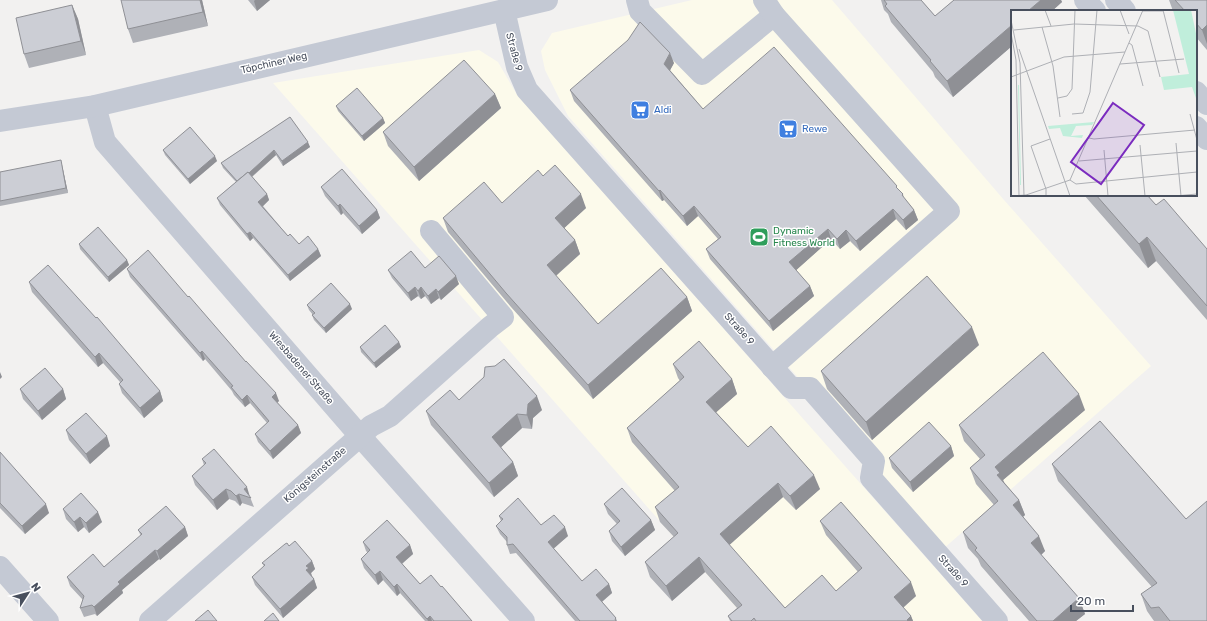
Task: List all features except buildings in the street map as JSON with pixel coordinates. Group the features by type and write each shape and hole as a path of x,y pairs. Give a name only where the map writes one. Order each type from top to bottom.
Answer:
{"street":[{"name":"Töpchiner Weg","path":"0,121 95,106 547,0"},
{"path":"637,0 640,11 702,74 769,7 949,211 772,367"},
{"path":"1085,0 1094,10"},
{"path":"1116,0 1124,10"},
{"name":"Straße 9","path":"504,10 517,67 527,90 791,388 810,388 874,461 871,478 997,621"},
{"path":"1197,93 1207,104"},
{"name":"Wiesbadener Straße","path":"95,106 105,142 360,436 524,621"},
{"path":"1197,128 1207,139"},
{"name":"Königsteinstraße","path":"150,621 371,426 390,416 484,332 503,317 431,231"},
{"path":"0,567 48,621"}],"shaded area":[{"path":"692,0 832,0 1004,200 1151,366 942,550 802,382 568,116 545,70 541,51 552,33"},
{"path":"479,50 498,62 517,95 982,621 748,621 273,83"}],"place":[{"name":"Aldi","path":"640,110"},
{"name":"Rewe","path":"788,129"},
{"name":"Dynamic Fitness World","path":"759,237"}]}
